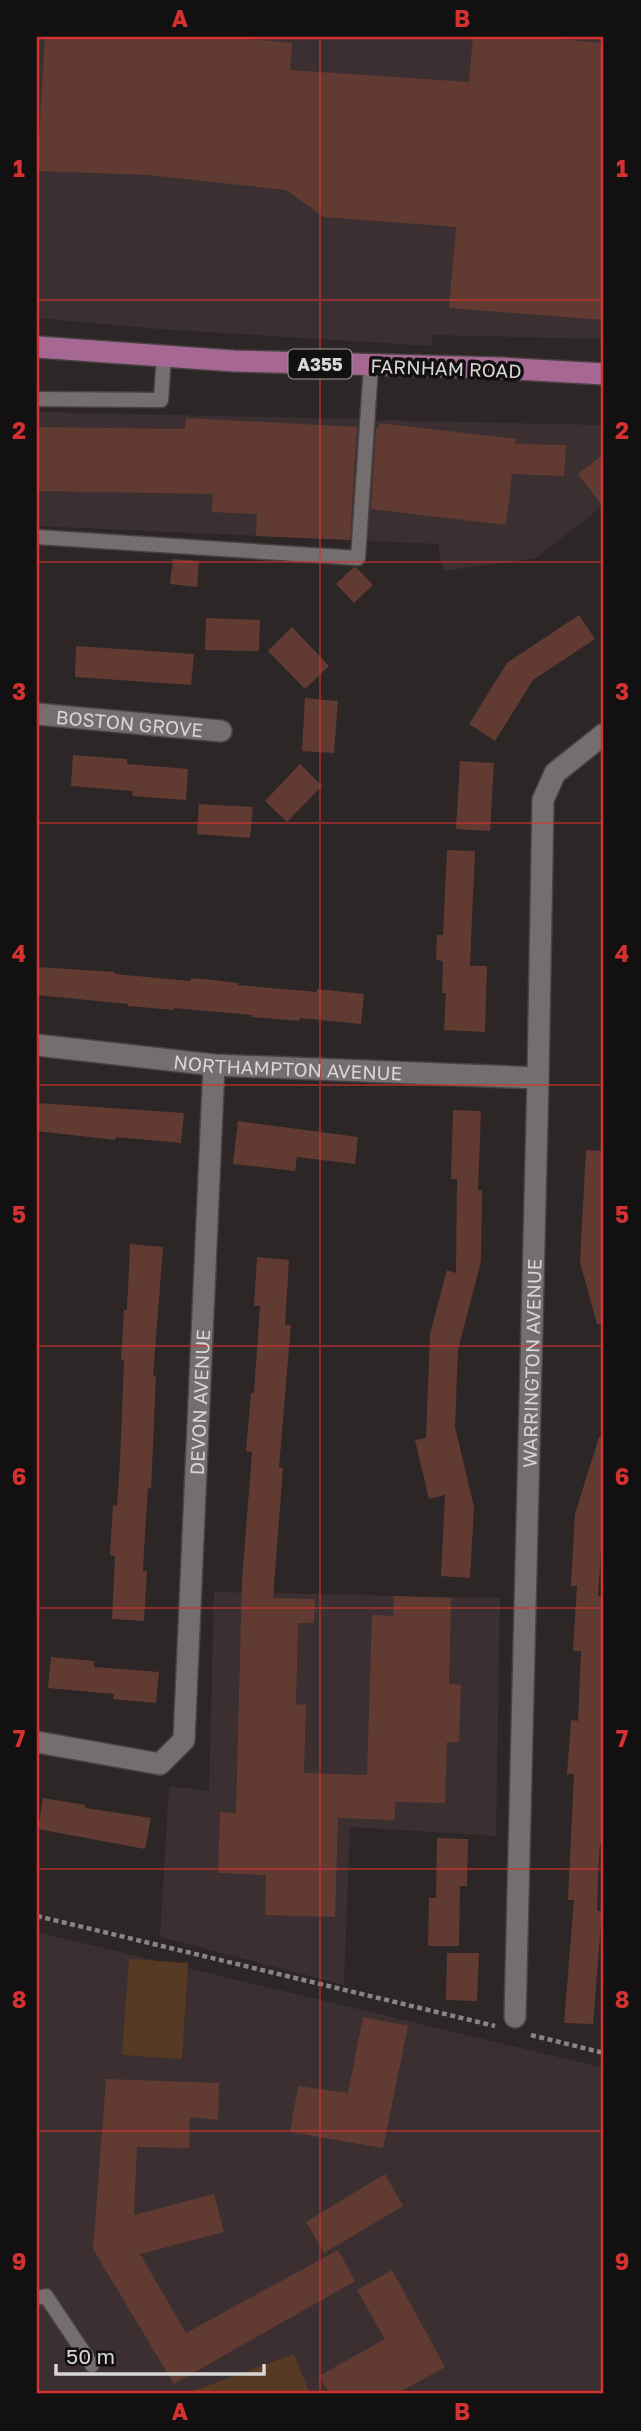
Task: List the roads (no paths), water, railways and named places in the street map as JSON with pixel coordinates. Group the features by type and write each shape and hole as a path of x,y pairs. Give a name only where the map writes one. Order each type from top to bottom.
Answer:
{"main road":[{"name":"FARNHAM ROAD","path":"37,347 371,366 501,368 604,374"}],"street":[{"name":"BOSTON GROVE","path":"37,714 222,731"},
{"name":"WARRINGTON AVENUE","path":"513,2026 543,800 555,774 604,734"},
{"name":"NORTHAMPTON AVENUE","path":"37,1045 214,1065 538,1078"},
{"name":"DEVON AVENUE","path":"37,1742 160,1764 184,1740 214,1065"}],"lane":[{"path":"37,398 161,400 164,356"},
{"path":"37,537 358,558 371,366"},
{"path":"37,2298 46,2296 92,2365"}]}
